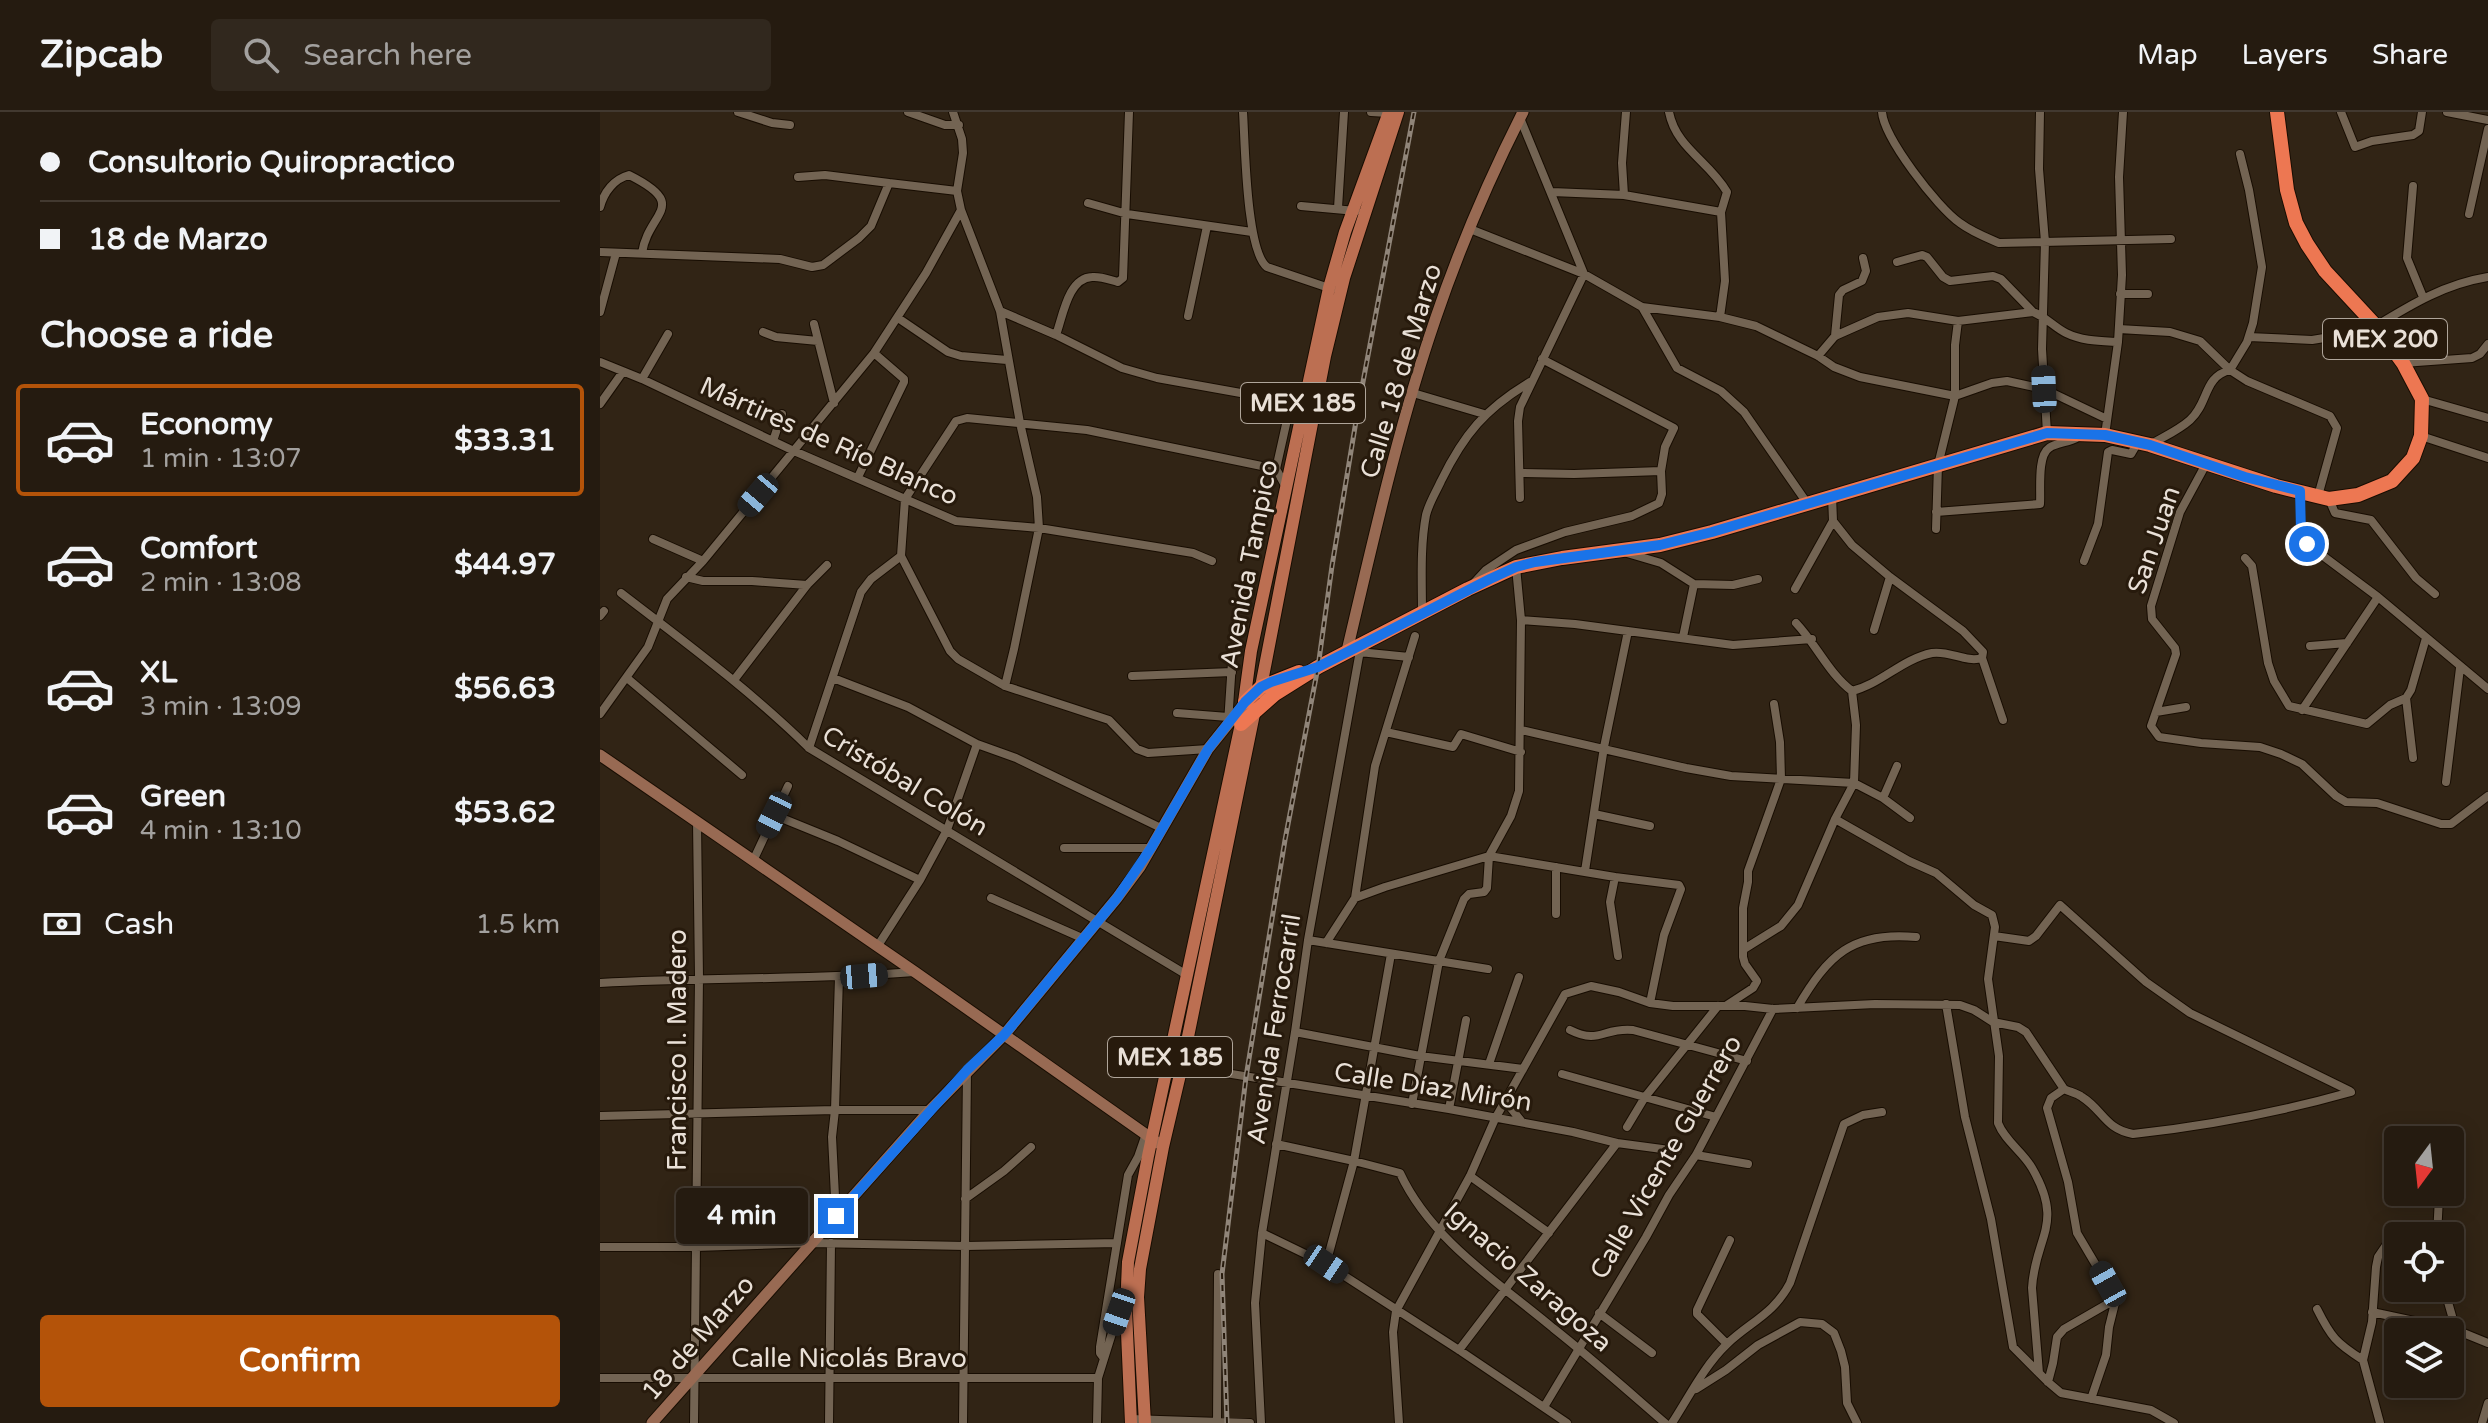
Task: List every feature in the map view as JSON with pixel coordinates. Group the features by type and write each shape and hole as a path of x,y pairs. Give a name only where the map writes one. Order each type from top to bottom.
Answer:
{"highway":[{"name":"MEX 200","path":"1232,721 1318,667 1516,567 1712,532 2047,433 2105,435 2144,444 2324,498 2358,495 2392,481 2413,458 2421,436 2422,399 2403,363 2376,326 2325,271 2296,223 2287,190 2277,112"},
{"name":"MEX 200","path":"1250,707 1261,687 1318,667"}],"main road":[{"name":"Avenida Tampico","path":"1250,707 1251,651 1286,489 1297,401 1335,290 1389,112"},
{"name":"Avenida Tampico","path":"1359,211 1398,112"},
{"name":"Calle 18 de Marzo","path":"1356,649 1413,393 1435,320 1520,114"},
{"name":"Avenida Tampico","path":"1261,687 1335,290"},
{"name":"MEX 185","path":"1130,1421 1128,1262 1187,975 1202,937 1250,707"},
{"name":"MEX 185","path":"1145,1421 1138,1297 1154,1140 1182,1066 1232,721"},
{"name":"18 de Marzo","path":"652,1423 930,1110 1004,1035 1133,877 1208,749 1232,721"},
{"path":"600,755 1154,1140"}],"street":[{"path":"738,112 772,123 790,125"},
{"path":"908,112 933,122 959,125"},
{"path":"953,112 959,125 963,153 957,191 961,210 1000,311 1007,360 1037,497 1039,528 1005,686"},
{"path":"1056,335 1069,296 1080,280 1096,276 1118,282 1123,278 1129,112"},
{"path":"1243,112 1252,232 1261,262 1267,267 1335,290"},
{"path":"1338,208 1344,112"},
{"path":"1371,112 1389,112"},
{"path":"1624,195 1622,163 1626,112"},
{"path":"1669,112 1673,130 1719,177 1727,192 1721,212 1725,281 1720,317"},
{"path":"2040,112 2039,169 2045,242 2037,314 2047,433"},
{"path":"2105,435 2119,329 2119,177 2123,112"},
{"path":"2341,112 2355,147 2372,141 2413,135 2419,131 2422,112"},
{"path":"2447,112 2488,120"},
{"path":"1880,113 1900,151 1937,204 1979,235 1999,243 2171,239"},
{"path":"1520,114 1584,274 1520,407 1520,498"},
{"path":"2469,214 2488,129"},
{"path":"2084,561 2098,524 2108,452 2131,454 2189,420 2198,410 2211,381 2218,373 2230,370 2249,337 2262,267 2240,154"},
{"path":"600,207 607,190 621,177 629,175 655,190 660,197 661,212 649,231 642,253"},
{"path":"798,177 825,175 957,191"},
{"path":"600,252 780,259 812,267 823,265 871,226 889,183"},
{"path":"2413,186 2407,258 2423,297"},
{"path":"1552,192 1624,195 1721,212"},
{"path":"1088,203 1127,214 1252,232"},
{"path":"1301,206 1359,211"},
{"path":"600,714 648,647 667,599 703,561 874,353 926,273 961,210"},
{"path":"1188,316 1207,226"},
{"path":"1470,229 1584,274 1642,307 1720,317 1756,326 1834,367 1860,377 1955,396 2007,381 2044,389 2107,419"},
{"path":"600,312 616,253"},
{"path":"1897,262 1922,255 1950,281 1993,276 2001,279 2037,314 2065,333 2085,340 2118,342"},
{"path":"1835,336 1837,300 1843,290 1862,281 1866,271 1863,258"},
{"path":"2376,326 2423,297 2463,281 2488,277"},
{"path":"2120,294 2148,294"},
{"path":"1642,307 1677,368 1721,391 1744,412 1807,503"},
{"path":"1000,311 1134,372 1170,381 1297,401 1276,469 1286,489"},
{"path":"1818,356 1835,336 1861,323 1895,313 1958,321 2022,312 2037,314"},
{"path":"898,318 948,352 1007,360"},
{"path":"1936,529 1938,465 1955,396 1958,321"},
{"path":"814,324 834,403"},
{"path":"2119,329 2170,332 2200,341 2230,370 2258,387 2330,416 2337,428 2324,498 2335,513 2371,520 2416,578 2435,594"},
{"path":"763,332 776,337 818,341"},
{"path":"2249,337 2312,340 2355,333"},
{"path":"642,379 668,334"},
{"path":"2403,363 2472,358 2488,344"},
{"path":"858,477 904,382 874,353"},
{"path":"1468,589 1486,570 1516,550 1565,532 1632,516 1659,503 1662,494 1661,471 1665,447 1674,428 1542,359"},
{"name":"Mártires de Río Blanco","path":"600,362 956,521 1039,528 1193,553 1212,561"},
{"path":"600,404 622,373"},
{"path":"1422,614 1422,542 1427,511 1465,439 1484,414 1531,381"},
{"path":"1413,393 1484,414"},
{"path":"2422,399 2488,418"},
{"path":"773,441 782,414"},
{"path":"1208,749 1148,753 1137,749 1109,720 1005,686 958,659 950,651 901,556 905,499 956,421 967,418 1051,425 1118,435 1276,469"},
{"path":"1936,512 2040,504 2044,452 2050,447 2071,442 2083,433"},
{"path":"2421,436 2488,458"},
{"name":"San Juan","path":"2156,712 2176,654 2175,648 2152,619 2151,606 2180,512 2206,464"},
{"path":"1520,473 1661,471"},
{"path":"2300,491 2301,532 2307,544 2378,597 2488,689"},
{"path":"1795,589 1833,521 1832,495"},
{"path":"1833,521 1852,545 1979,645 2003,720"},
{"path":"653,539 703,561"},
{"path":"1619,551 1661,563 1694,584 1733,585 1758,579"},
{"path":"809,748 861,592 871,579 901,556"},
{"path":"2245,558 2252,566 2268,663 2274,681 2289,706 2367,724 2383,710 2406,698 2426,638"},
{"path":"734,680 807,585 827,565"},
{"path":"1412,1104 1439,961 1464,899 1487,888 1489,856 1511,816 1519,791 1521,620 1516,567"},
{"path":"686,577 703,581 807,585"},
{"path":"1874,630 1890,577"},
{"path":"1683,637 1694,584"},
{"name":"Cristóbal Colón","path":"621,593 734,680 809,748 1187,975"},
{"path":"2302,710 2378,597"},
{"path":"1521,620 1733,645 1812,639"},
{"path":"1744,949 1781,926 1798,905 1854,783 1856,725 1852,691 1835,675 1812,639 1796,623"},
{"path":"1585,871 1604,747 1628,631"},
{"path":"1326,943 1355,898 1375,766 1415,636"},
{"path":"2310,646 2347,643"},
{"path":"1356,649 1409,657"},
{"name":"Avenida Ferrocarril","path":"1261,1423 1255,1303 1262,1233 1356,649"},
{"path":"1852,691 1905,662 1933,653 1950,653 1975,660 1982,658"},
{"path":"1132,676 1232,667 1232,721 1177,713"},
{"path":"2446,782 2460,668"},
{"path":"627,678 742,775"},
{"path":"833,678 896,701 977,744 1016,758 1161,828"},
{"path":"2406,698 2413,758"},
{"path":"1627,1127 1645,1097 1722,1006 1756,985 1757,981 1745,964 1743,908 1749,866 1781,779 1780,742 1774,704"},
{"path":"2186,707 2156,712 2151,726 2153,732 2159,737 2260,747 2281,754 2302,764 2346,802 2377,803 2441,824 2451,824 2488,796"},
{"path":"1521,730 1702,771 1854,783 1883,798 1910,818"},
{"path":"1386,732 1453,747 1461,734 1521,752"},
{"path":"877,947 920,880 947,830 977,744"},
{"path":"1883,798 1897,766"},
{"path":"753,861 788,786"},
{"path":"1594,814 1650,826"},
{"path":"774,815 920,880"},
{"path":"1835,819 1948,882 1974,905 1992,915 1995,927 1988,979 1999,1056 1998,1123 2013,1147 2030,1164 2048,1207 2048,1224 2032,1288 2039,1373"},
{"name":"Francisco I. Madero","path":"694,1423 699,978 697,822"},
{"path":"1064,848 1151,848"},
{"path":"1355,898 1489,856 1679,885 1681,889 1664,935 1650,1003"},
{"path":"1556,867 1556,914"},
{"path":"1615,877 1610,902 1618,956"},
{"path":"991,898 1082,938"},
{"path":"1399,1423 1393,1332 1396,1311 1470,1176 1495,1119 1565,994 1591,986 1650,1003 1773,1009 1875,1004 1960,1005 1993,1022 2018,1027 2026,1032 2064,1089 2083,1097 2119,1132 2133,1134 2274,1111 2351,1092 2190,1013 2146,982 2060,905 2029,941 1994,936"},
{"path":"1797,1008 1813,981 1832,959 1857,942 1889,934 1916,937"},
{"path":"1308,940 1488,969"},
{"path":"1326,1264 1354,1161 1391,954"},
{"path":"600,983 915,972"},
{"path":"836,1216 832,1137 839,977"},
{"path":"1489,1064 1519,977"},
{"path":"1946,1004 1965,1117 1991,1219 2011,1338 2019,1355 2061,1393 2151,1410 2174,1423"},
{"name":"Calle Vicente Guerrero","path":"1544,1407 1669,1195 1696,1155 1773,1009"},
{"path":"1449,1109 1466,1020"},
{"path":"1570,1030 1592,1038 1622,1029 1633,1030 1747,1061"},
{"path":"1295,1032 1420,1056 1523,1069"},
{"name":"Calle Díaz Mirón","path":"1182,1066 1449,1109 1617,1143 1677,1151"},
{"path":"963,1423 967,1070"},
{"path":"1562,1074 1716,1117"},
{"path":"2064,1089 2051,1098 2047,1108 2068,1182 2077,1233 2116,1299 2106,1355 2091,1399"},
{"path":"1509,1095 1510,1107 1522,1122"},
{"path":"600,1116 930,1110"},
{"path":"1672,1423 1727,1344 1782,1299 1844,1124 1863,1115 1882,1112"},
{"path":"1103,1357 1100,1347 1128,1175 1140,1152 1154,1140"},
{"path":"1459,1350 1617,1143"},
{"name":"Ignacio Zaragoza","path":"1276,1144 1400,1173 1410,1195 1440,1234 1665,1423"},
{"path":"965,1199 1031,1147"},
{"path":"1696,1155 1748,1164"},
{"path":"1470,1176 1549,1233"},
{"path":"1262,1233 1326,1264 1567,1423"},
{"path":"1727,1344 1697,1314 1697,1310 1730,1240"},
{"path":"829,1423 831,1243"},
{"path":"600,1247 1117,1243"},
{"path":"2380,1423 2363,1360 2378,1257 2384,1248"},
{"path":"1217,1422 1218,1274"},
{"path":"1097,1423 1098,1378 1126,1290"},
{"path":"2048,1382 2057,1337 2064,1329 2116,1299"},
{"path":"2317,1309 2331,1336 2363,1360"},
{"path":"2372,1312 2400,1318"},
{"path":"1599,1313 1652,1353"},
{"path":"1692,1391 1758,1345 1800,1322 1822,1324 1834,1333 1841,1351 1847,1403 1857,1423"},
{"path":"2464,1333 2488,1343"},
{"name":"Calle Nicolás Bravo","path":"600,1378 1098,1378"},
{"path":"2482,1423 2488,1403"},
{"path":"1130,1421 1250,1423"}],"railway":[{"path":"1227,1423 1222,1274 1246,1077 1285,840 1318,667 1359,403 1414,112"}],"route":[{"path":"836,1216 967,1070 1004,1035 1117,898 1151,848 1208,749 1245,702 1271,682 1318,667 1516,567 1660,545 1712,532 2047,433 2105,435 2150,445 2245,477 2300,491 2301,532 2307,544"}]}
